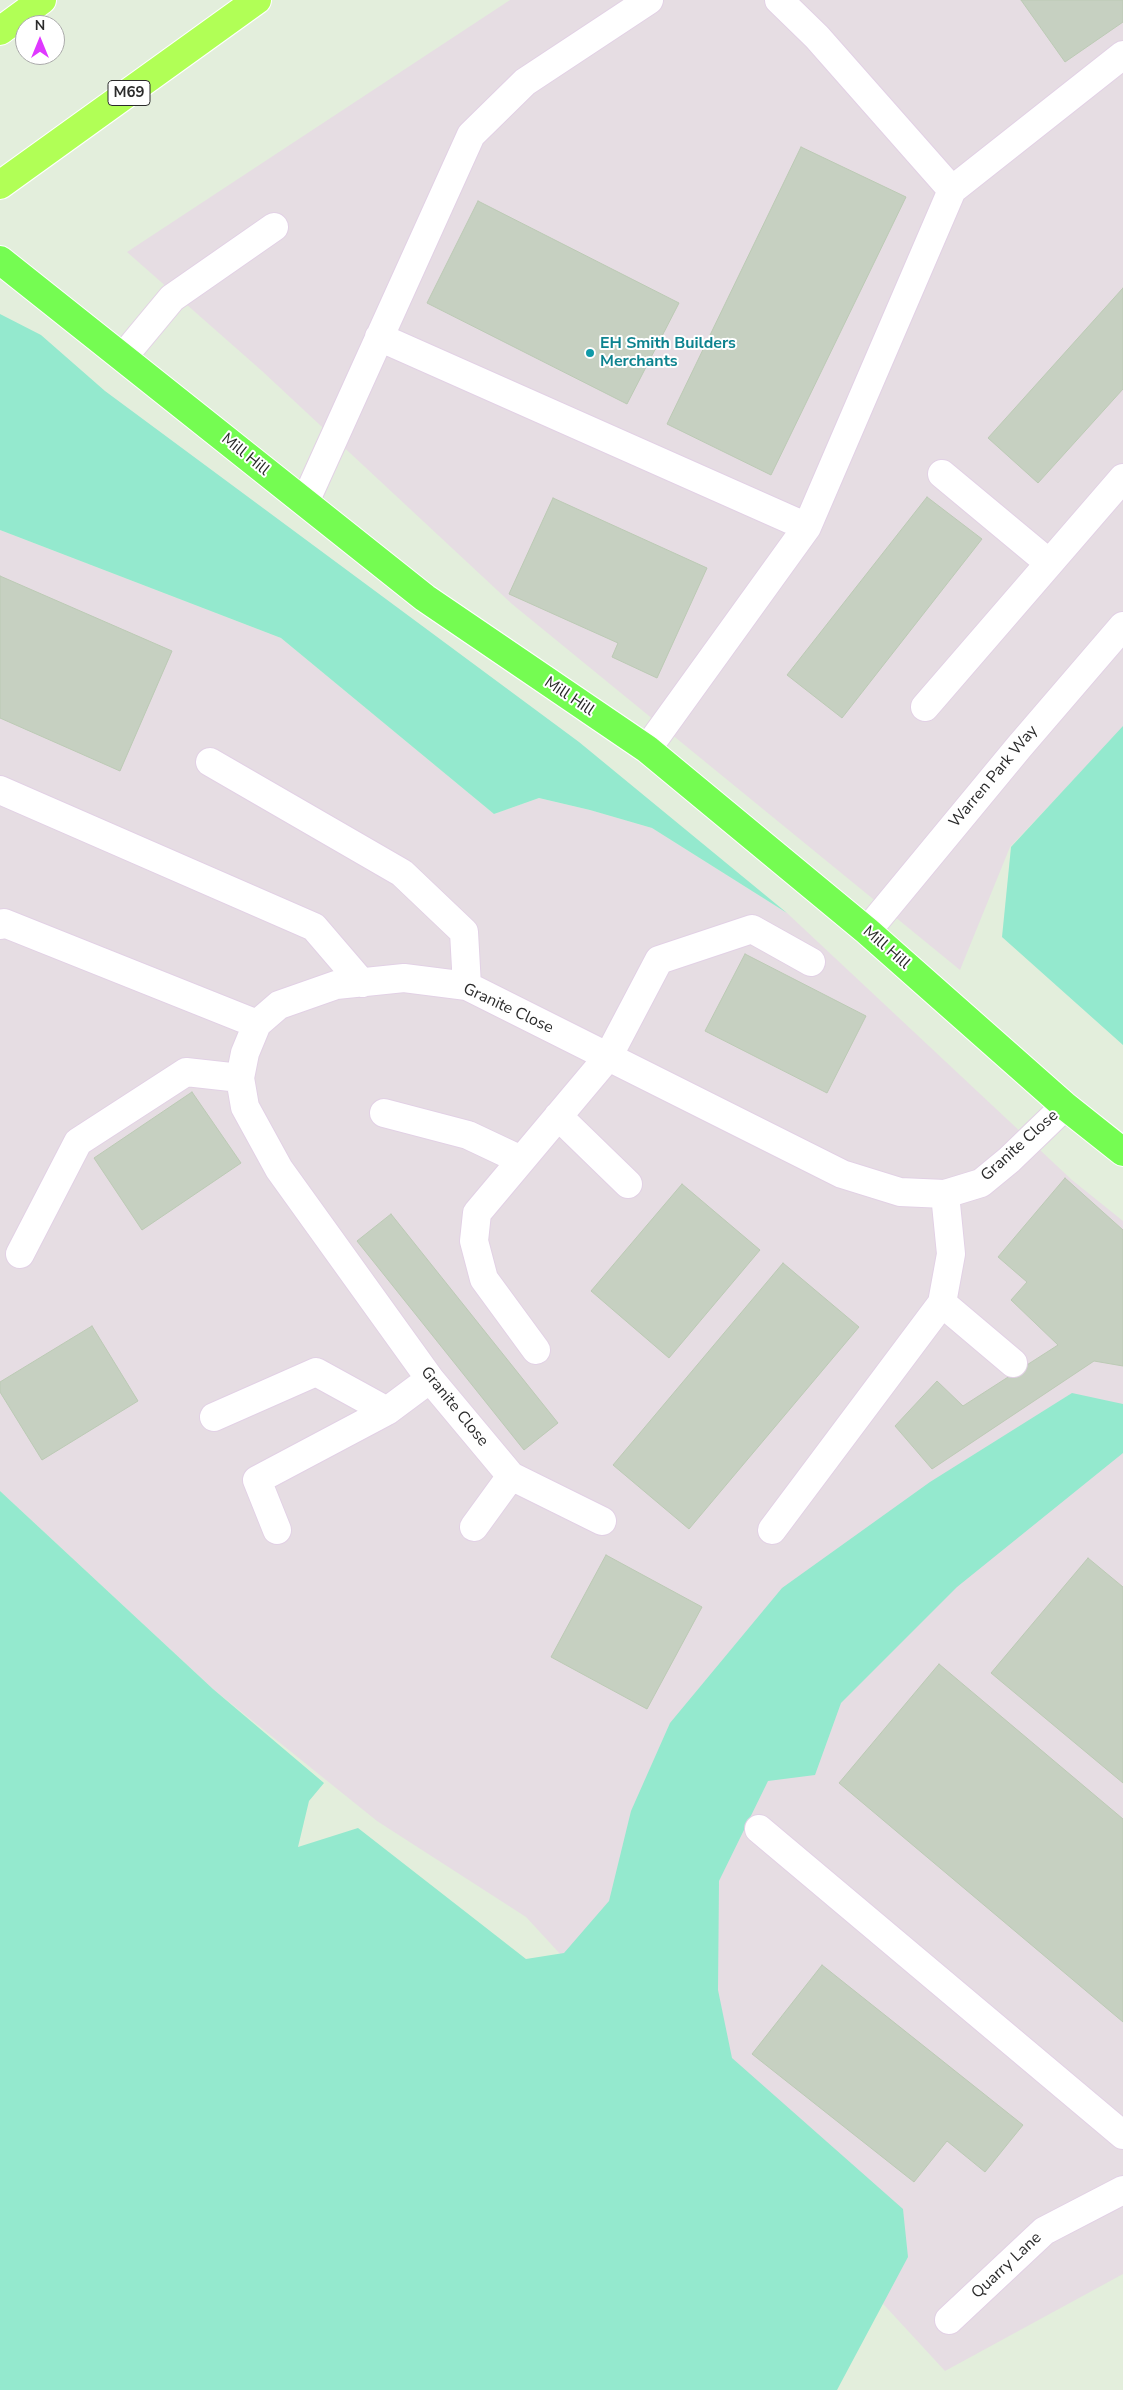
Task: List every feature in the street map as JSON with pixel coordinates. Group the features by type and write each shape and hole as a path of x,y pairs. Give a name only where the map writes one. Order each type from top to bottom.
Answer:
{"highway":[{"path":"0,31 42,0"},
{"name":"M69","path":"0,186 257,0"}],"main road":[{"name":"Mill Hill","path":"0,260 425,598 647,750 868,931 1065,1106 1123,1152"}],"street":[{"path":"305,502 471,135 525,82 649,0"},
{"path":"779,0 817,37 952,190"},
{"path":"647,750 807,527 952,190 1123,55"},
{"path":"123,357 172,298 274,227"},
{"path":"380,337 807,527"},
{"path":"942,474 1049,563"},
{"path":"924,707 1123,478"},
{"name":"Warren Park Way","path":"868,931 1019,747 1123,626"},
{"path":"210,762 402,873 464,932 467,986"},
{"path":"0,790 314,927 362,983"},
{"path":"0,925 4,923 257,1024"},
{"path":"536,1350 484,1279 474,1241 477,1213 608,1057 659,960 752,929 811,962"},
{"name":"Granite Close","path":"511,1476 430,1379 279,1169 245,1107 240,1078 245,1053 257,1024 280,1005 336,985 404,978 467,986 842,1174 900,1192 945,1194 981,1183 1009,1160 1065,1106"},
{"path":"20,1254 78,1142 186,1072 240,1078"},
{"path":"384,1114 468,1135 521,1160"},
{"path":"558,1116 628,1184"},
{"path":"772,1530 942,1303 951,1254 945,1194"},
{"path":"942,1303 1013,1363"},
{"path":"214,1417 316,1372 386,1411"},
{"path":"276,1530 256,1480 386,1411 430,1379"},
{"path":"474,1527 511,1476 602,1521"},
{"path":"759,1829 1123,2135"},
{"name":"Quarry Lane","path":"949,2320 1044,2231 1123,2190"}],"shaded area":[{"path":"510,0 1123,0 1123,728 1010,847 960,970 512,604 262,371 127,252"},
{"path":"0,314 41,335 105,391 579,742 787,913 652,828 539,798 494,814 281,638 0,530"},
{"path":"0,530 281,638 494,814 539,798 652,828 787,913 1072,1180 1123,1221 1123,2274 945,2371 526,1917 377,1821 213,1689 0,1491"},
{"path":"1123,726 1123,1045 1002,937 1011,847"},
{"path":"1072,1393 1123,1404 1123,1453 957,1587 841,1703 815,1775 768,1781 719,1881 718,1990 732,2058 903,2209 908,2257 837,2390 0,2390 0,1491 213,1689 324,1783 309,1801 298,1847 358,1828 526,1959 564,1953 609,1901 631,1811 670,1723 782,1588 930,1482"}],"building":[{"path":"1021,0 1123,0 1123,22 1065,62"},
{"path":"801,147 906,197 771,475 667,424"},
{"name":"EH Smith Builders Merchants","path":"478,201 679,303 627,404 427,303"},
{"path":"1123,288 1123,389 1038,483 988,438"},
{"path":"927,497 982,539 842,718 787,675"},
{"path":"553,498 707,568 657,678 612,657 618,643 509,594"},
{"path":"0,576 172,651 120,771 0,718"},
{"path":"745,954 866,1016 827,1093 705,1031"},
{"path":"192,1092 241,1163 142,1230 94,1158"},
{"path":"1065,1178 1123,1230 1123,1366 1094,1361 932,1469 895,1426 937,1381 963,1406 1058,1345 1011,1300 1027,1282 998,1257"},
{"path":"682,1184 760,1250 669,1358 591,1291"},
{"path":"391,1214 558,1423 524,1450 357,1241"},
{"path":"783,1263 859,1327 689,1529 613,1465"},
{"path":"92,1326 138,1401 42,1460 0,1392 0,1382"},
{"path":"606,1555 702,1607 647,1709 551,1657"},
{"path":"1088,1558 1123,1587 1123,1783 991,1673"},
{"path":"939,1664 1123,1819 1123,2022 839,1783"},
{"path":"822,1965 1023,2125 985,2172 947,2141 914,2182 752,2054"}],"place":[{"name":"EH Smith Builders Merchants","path":"590,353"}]}
